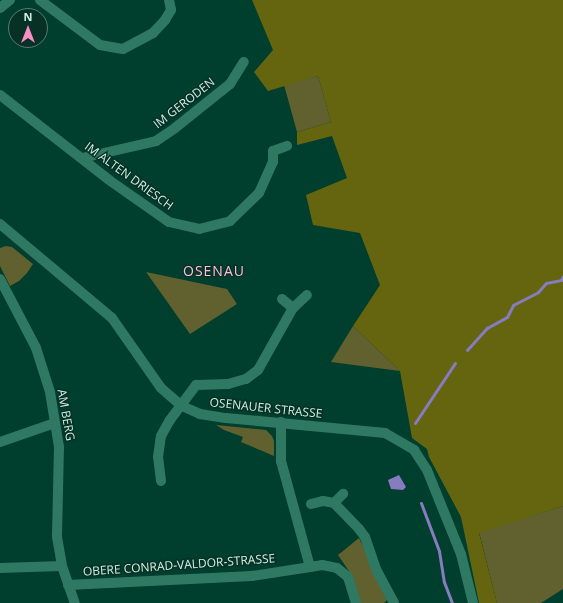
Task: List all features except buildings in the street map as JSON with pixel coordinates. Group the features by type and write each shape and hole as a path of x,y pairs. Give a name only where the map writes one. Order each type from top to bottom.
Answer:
{"street":[{"path":"0,8 10,0"},
{"path":"40,0 100,45 123,49 153,33 165,20 171,10 169,0"},
{"name":"IM GERODEN","path":"82,158 156,141 176,128 230,84 244,62"},
{"name":"IM ALTEN DRIESCH","path":"0,95 109,180 169,222 199,229 230,221 260,193 273,162 274,151 287,146"},
{"name":"OSENAUER STRASSE","path":"2,229 112,318 161,388 182,406 200,414 226,418 385,433 414,450 428,470 461,554 473,603"},
{"name":"AM BERG","path":"0,279 36,348 50,392 59,447 57,537 62,566 75,603"},
{"path":"161,481 158,457 161,436 196,385 208,383 228,384 246,379 258,370 293,308 307,296"},
{"path":"282,299 293,308"},
{"path":"0,442 55,422"},
{"path":"281,422 281,461 310,567 322,565 337,568 348,577 356,603"},
{"path":"334,503 343,494"},
{"path":"311,504 323,501 334,503 360,529 365,537 376,570 394,603"},
{"path":"0,568 62,566"},
{"name":"OBERE CONRAD-VALDOR-STRASSE","path":"68,585 252,576 310,567"}],"shaded area":[{"path":"252,0 563,0 563,506 479,533 497,603 479,603 461,517 429,457 427,449 412,438 400,371 353,326 380,285 360,233 313,225 306,195 347,178 332,136 297,145 297,132 331,122 318,76 268,91 254,72 273,50"},
{"path":"318,76 331,122 297,132 284,85"},
{"path":"6,246 12,247 33,264 19,281 10,286 0,266 0,248"},
{"path":"146,272 227,289 237,304 190,334"},
{"path":"353,326 400,371 331,362"},
{"path":"216,425 266,430 272,436 274,441 274,456 241,442 243,437 224,430"},
{"path":"399,475 406,487 403,490 391,489 388,480"},
{"path":"563,506 563,589 541,603 497,603 479,532"},
{"path":"359,538 389,598 384,603 360,603 353,577 338,555"}],"waterway":[{"path":"467,350 487,328 507,317 513,305 538,292 546,283 561,280 563,276"},
{"path":"415,423 455,363"},
{"path":"421,503 439,551 444,582 452,603"}],"district":[{"name":"OSENAU","path":"214,271"}]}
